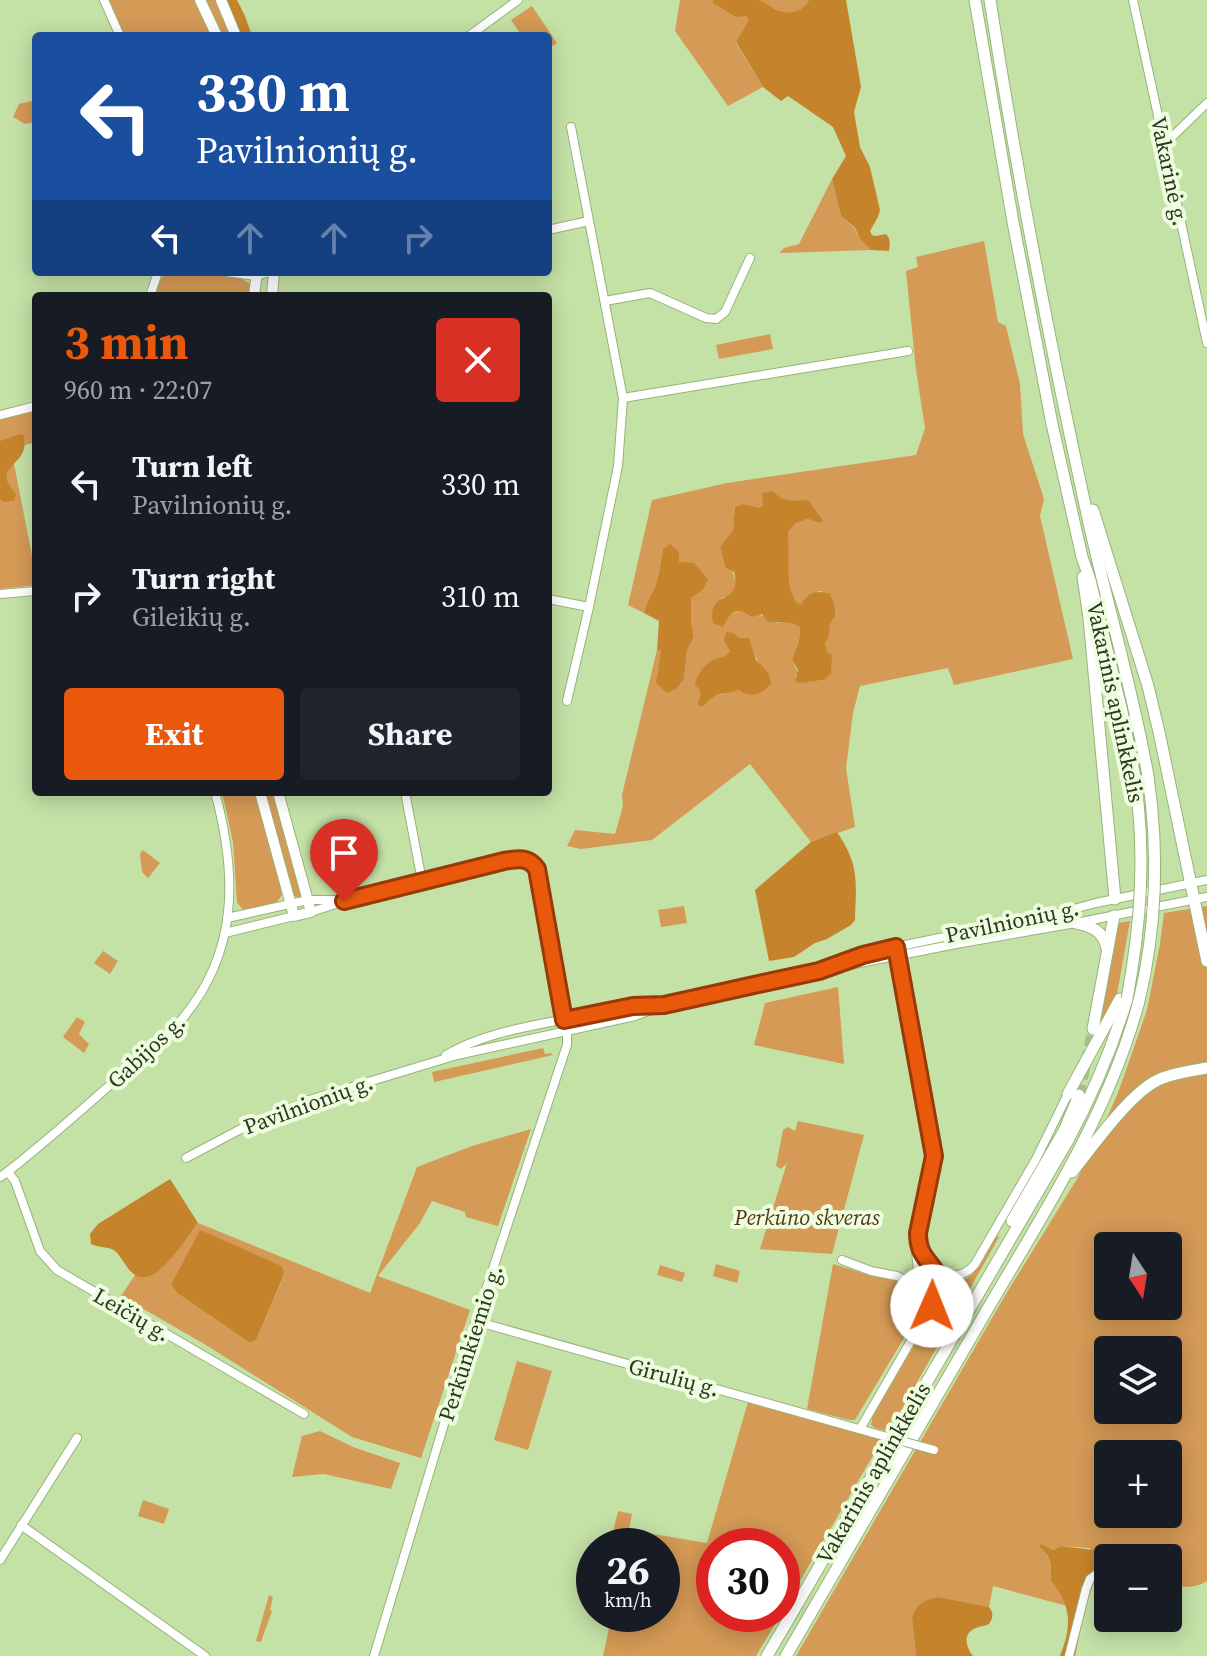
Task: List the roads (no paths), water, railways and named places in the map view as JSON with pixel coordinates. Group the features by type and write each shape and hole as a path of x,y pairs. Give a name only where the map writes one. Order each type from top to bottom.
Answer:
{"highway":[{"name":"Vakarinis aplinkkelis","path":"786,1656 1059,1188 1126,1044 1142,881 1142,777 1082,557 1044,383 975,0"},
{"name":"Vakarinis aplinkkelis","path":"767,1656 1085,1109 1129,999 1148,961 1155,895 1155,846 1142,777 1135,711 1089,521 1035,258 990,0"},
{"path":"1081,480 1093,509 1148,686 1191,883 1201,898 1207,961"},
{"path":"1082,557 1119,898"},
{"path":"1093,1029 1114,916"},
{"path":"1076,923 1094,928 1108,948"},
{"path":"965,1316 981,1280 1064,1131 1074,1095 1129,999"},
{"path":"1059,1188 1123,1110 1146,1087 1166,1076 1207,1068"}],"main road":[{"path":"200,0 215,32"},
{"path":"221,0 234,32"},
{"path":"261,796 294,916 311,912 279,796"}],"street":[{"path":"104,0 118,32"},
{"path":"474,32 518,0"},
{"name":"Vakarinė g.","path":"1133,0 1207,343"},
{"path":"1163,140 1173,136 1207,103"},
{"path":"567,701 618,466 623,398 571,127"},
{"path":"552,229 589,221"},
{"path":"605,301 650,293 706,318 716,319 723,315 750,258"},
{"path":"623,398 908,351"},
{"path":"0,415 32,407"},
{"path":"0,594 32,591"},
{"path":"552,600 589,607"},
{"name":"Gabijos g.","path":"4,1174 175,1028 208,980 225,933 229,903 229,854 216,796"},
{"path":"406,796 422,881"},
{"path":"311,912 344,901 521,858 533,863 537,869 567,1031"},
{"name":"Pavilnionių g.","path":"896,951 1207,880"},
{"path":"1114,916 1119,898"},
{"name":"Pavilnionių g.","path":"186,1158 239,1130 309,1100 435,1061 819,971 863,955 1076,923 1201,898"},
{"path":"227,918 308,900 344,901"},
{"path":"225,933 294,916"},
{"path":"896,951 934,1156 916,1252 918,1271 915,1277 926,1297 923,1320"},
{"name":"Pavilnionių g.","path":"435,1061 459,1047 484,1038 633,1006 664,1005"},
{"name":"Perkūnkiemio g.","path":"374,1656 475,1321 567,1045 567,1031"},
{"path":"842,1260 871,1271 897,1276 928,1289 936,1281 967,1272 975,1264 1074,1095"},
{"name":"Leičių g.","path":"4,1174 15,1181 40,1251 57,1270 304,1414"},
{"path":"860,1429 932,1306 936,1281 918,1245"},
{"path":"897,1276 925,1267 932,1268"},
{"name":"Girulių g.","path":"475,1321 934,1450"},
{"path":"0,1560 77,1438"},
{"path":"21,1525 205,1656"},
{"path":"1069,1656 1086,1589 1094,1576"}],"tunnel":[{"path":"1079,1095 1093,1029"}],"park label":[{"name":"Perkūno skveras","path":"807,1217"}]}
